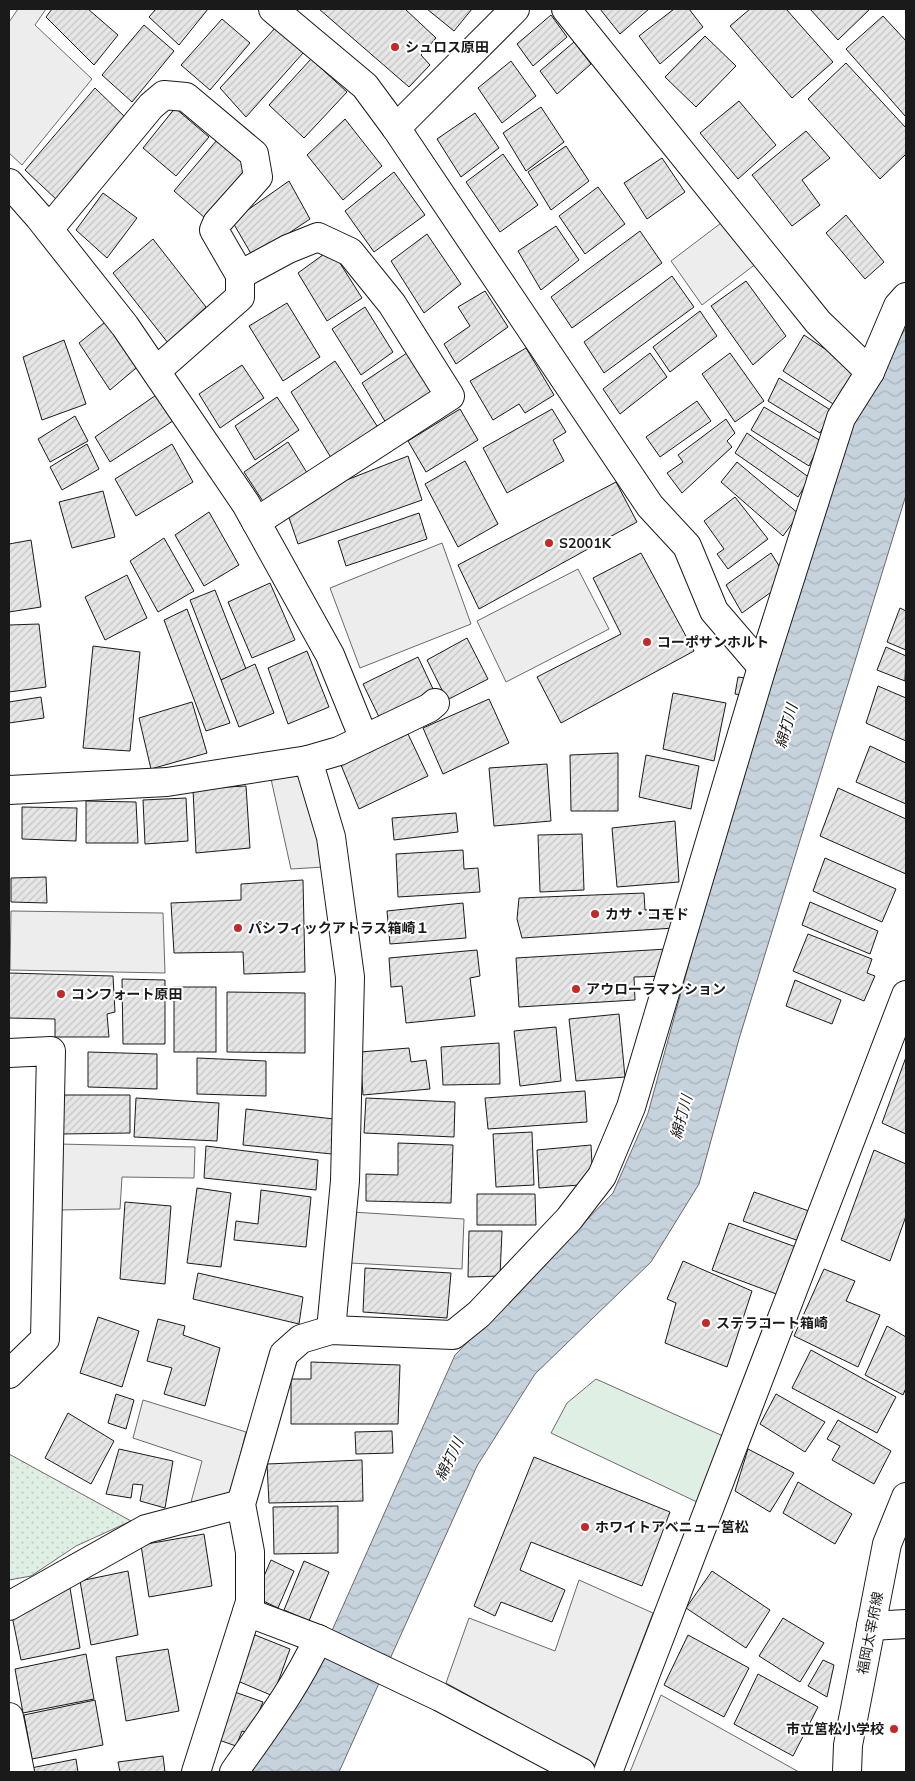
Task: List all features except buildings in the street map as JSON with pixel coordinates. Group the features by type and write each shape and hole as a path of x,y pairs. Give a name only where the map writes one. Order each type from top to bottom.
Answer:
{"street":[{"path":"273,9 365,86 396,128 650,506 687,546 714,612 762,667"},
{"path":"396,128 515,9"},
{"path":"566,9 818,322 870,372"},
{"path":"49,229 151,106 164,95 186,97 254,154 258,177 217,223 214,230 240,275 240,297 156,371"},
{"path":"9,184 49,229 125,326 256,522 330,655 364,739"},
{"path":"240,275 288,249 318,237 350,252 392,304 450,396 256,522"},
{"path":"196,1772 250,1602 250,1552 241,1504 284,1354 301,1339 331,1330 453,1335 486,1307 569,1219 602,1176 631,1107 762,667 841,418 870,372 898,306 906,297"},
{"path":"9,790 167,782 308,760 339,751 430,708 435,703"},
{"path":"308,760 331,837 350,977 345,1182 331,1330"},
{"path":"608,1772 906,994"},
{"path":"9,1053 51,1051 45,1339 9,1374"},
{"name":"福岡太宰府線","path":"847,1772 848,1745 887,1544 906,1497"},
{"path":"9,1606 146,1529 241,1504"},
{"path":"247,1612 318,1639 440,1697 581,1772"},
{"path":"871,1626 906,1624"},
{"path":"234,1772 307,1664 318,1639"},
{"path":"9,1717 20,1772"}],"green space":[{"path":"596,1379 723,1436 697,1502 551,1433 567,1403"},
{"path":"9,1454 131,1521 76,1546 31,1576 9,1580"}],"shaded area":[{"path":"18,9 46,9 35,25 92,79 22,165 9,153 9,22"},
{"path":"725,220 757,263 702,305 671,261"},
{"path":"442,543 471,624 360,668 330,588"},
{"path":"578,569 609,629 506,682 477,621"},
{"path":"302,773 324,867 291,869 271,779"},
{"path":"11,911 163,913 165,973 10,970"},
{"path":"58,1144 195,1147 194,1178 122,1177 120,1209 58,1210"},
{"path":"352,1212 464,1219 462,1269 350,1263"},
{"path":"143,1400 246,1432 230,1496 191,1502 202,1461 133,1438"},
{"path":"579,1580 653,1613 595,1765 446,1683 469,1618 555,1651"},
{"path":"661,1695 799,1772 630,1772"}],"water":[{"name":"綿打川","path":"906,328 906,495 739,1039 699,1184 651,1262 535,1374 477,1466 339,1772 244,1772 309,1682 455,1355 613,1193 648,1113 776,646 846,420"}],"place":[{"name":"シュロス原田","path":"395,47"},
{"name":"S2001K","path":"549,543"},
{"name":"コーポサンホルト","path":"647,642"},
{"name":"カサ・コモド","path":"595,914"},
{"name":"パシフィックアトラス箱崎１","path":"238,928"},
{"name":"アウローラマンション","path":"576,989"},
{"name":"コンフォート原田","path":"61,994"},
{"name":"ステラコート箱崎","path":"706,1323"},
{"name":"ホワイトアベニュー筥松","path":"585,1527"},
{"name":"市立筥松小学校","path":"894,1729"}]}
